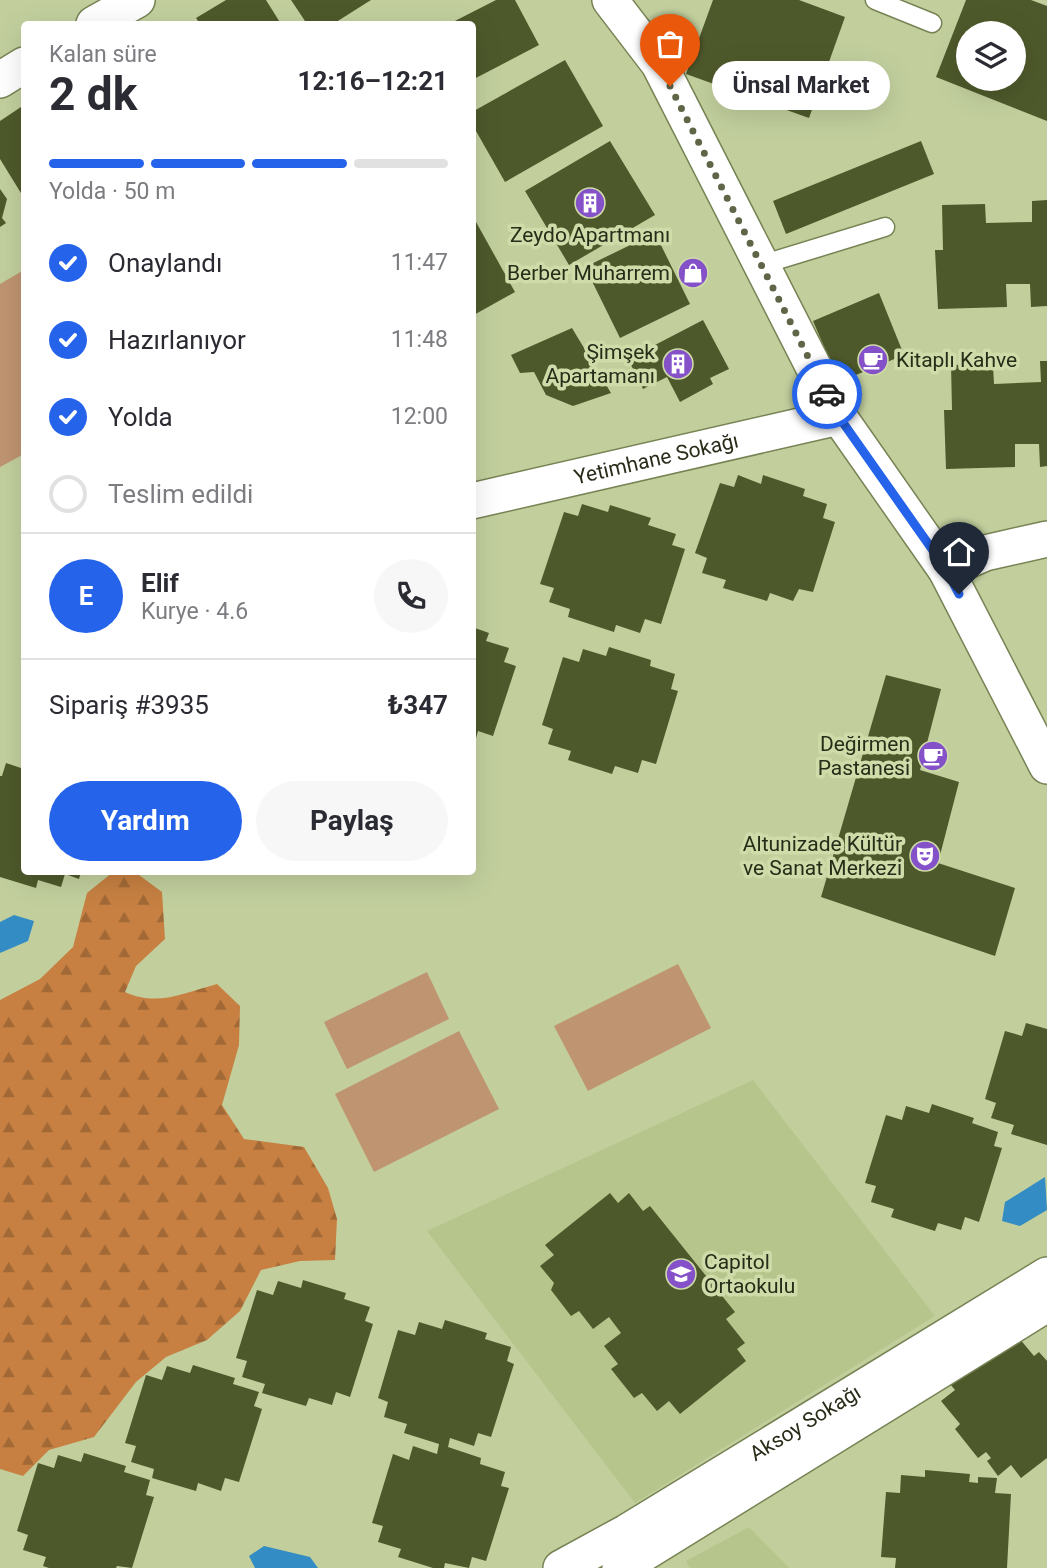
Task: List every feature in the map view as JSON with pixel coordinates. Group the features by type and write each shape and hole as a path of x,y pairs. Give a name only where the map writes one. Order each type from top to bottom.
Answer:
{"street":[{"path":"610,0 659,64 839,417 946,569 1047,766"},
{"path":"0,80 21,67"},
{"name":"Yetimhane Sokağı","path":"476,500 839,417"},
{"path":"946,569 985,553 1047,539"},
{"name":"Aksoy Sokağı","path":"561,1568 627,1532 1047,1275"},
{"name":"Aksoy Sokağı","path":"620,1568 1047,1304"}],"lane":[{"path":"875,0 932,23"},
{"path":"761,265 885,227"}],"shaded area":[{"path":"21,272 21,456 0,467 0,284"},
{"path":"678,964 711,1028 588,1091 554,1026"},
{"path":"427,972 449,1019 347,1069 324,1022"},
{"path":"459,1031 499,1109 374,1172 335,1094"},
{"name":"Capitol Ortaokulu","path":"753,1080 935,1316 635,1503 427,1231"},
{"path":"749,1527 789,1568 690,1568 686,1561"}],"green space":[{"path":"109,875 139,875 162,892 165,939 136,966 125,992 148,998 171,997 217,984 240,1006 239,1045 222,1105 244,1139 304,1147 328,1188 337,1219 335,1260 300,1261 261,1270 240,1311 207,1340 166,1357 136,1382 94,1437 49,1450 23,1476 0,1469 0,1000 40,979 73,947 87,893"}],"water":[{"path":"14,915 34,921 28,941 0,953 0,922"},
{"path":"1045,1177 1047,1210 1020,1226 1002,1221 1005,1202"},
{"path":"264,1546 310,1557 318,1568 255,1568 249,1556"}],"building":[{"path":"226,0 266,0 279,21 198,21 196,18"},
{"path":"291,0 371,0 338,21 305,21"},
{"path":"496,0 515,0 539,45 476,78 476,21 455,21"},
{"path":"713,0 799,0 845,17 809,118 686,74"},
{"path":"966,0 1031,0 1047,6 1047,121 971,91 1026,91 1026,21 958,21"},
{"path":"956,26 956,85 936,77"},
{"path":"565,60 603,126 505,182 476,131 476,110"},
{"path":"21,107 21,193 0,159 0,121"},
{"name":"Zeydo Apartmanı","path":"610,141 655,215 569,265 525,191"},
{"path":"921,141 934,174 786,234 773,201"},
{"path":"0,189 7,199 2,218 6,223 0,227"},
{"path":"1047,200 1047,306 1031,307 1030,284 1006,284 1007,307 938,309 935,250 943,250 942,205 985,204 986,223 1032,222 1032,201"},
{"path":"476,222 515,292 476,314"},
{"path":"655,233 690,304 620,338 585,267"},
{"path":"879,293 904,355 839,382 813,321"},
{"name":"Şimşek Apartamanı","path":"703,320 729,369 710,378 713,384 680,402 667,377 643,389 628,359"},
{"path":"572,328 611,393 573,406 546,395 534,372 520,373 511,355"},
{"path":"1040,361 1047,361 1047,466 1040,467 1039,444 1015,444 1015,467 946,469 944,410 952,410 951,365 993,364 994,384 1041,382"},
{"path":"738,475 761,484 763,475 805,489 803,496 827,504 823,518 835,522 813,592 799,589 793,601 770,593 767,601 723,588 726,580 702,573 707,558 695,553 720,483 734,487"},
{"path":"582,504 608,512 610,505 651,518 648,525 676,534 672,545 685,549 661,624 645,619 640,633 616,625 614,632 568,617 570,609 549,602 554,588 540,584 564,512 578,516"},
{"path":"476,628 489,633 486,641 509,648 504,662 516,666 493,736 478,731 476,738"},
{"path":"609,647 651,660 650,666 675,674 671,689 678,691 656,764 642,760 638,773 615,766 612,774 568,760 571,751 548,744 553,729 542,725 563,657 579,662 583,649 606,656"},
{"path":"886,675 941,689 920,770 959,782 938,863 1015,888 995,956 821,897"},
{"path":"6,763 21,768 21,875 65,875 61,887 38,880 36,888 0,877 2,776"},
{"path":"1026,1023 1047,1029 1047,1145 1011,1134 1014,1125 991,1118 996,1103 985,1099 1005,1031 1022,1036"},
{"path":"932,1104 974,1118 972,1123 998,1132 994,1146 1002,1148 979,1222 965,1217 961,1230 938,1223 935,1231 891,1217 894,1209 871,1202 876,1186 865,1183 886,1115 902,1120 906,1106 929,1113"},
{"path":"610,1193 618,1203 629,1193 643,1211 650,1206 735,1312 726,1319 745,1343 737,1349 746,1361 680,1414 669,1401 657,1411 642,1393 634,1398 611,1369 618,1364 604,1346 621,1333 609,1317 593,1329 579,1311 571,1316 551,1290 554,1283 540,1266 554,1255 545,1245"},
{"path":"303,1280 346,1293 344,1299 370,1307 365,1321 373,1324 350,1397 336,1392 332,1405 309,1398 306,1406 262,1393 265,1384 242,1377 247,1361 236,1358 257,1290 273,1295 278,1281 301,1288"},
{"path":"445,1320 487,1333 485,1339 511,1347 507,1361 514,1364 491,1437 478,1433 474,1446 450,1438 448,1447 481,1458 480,1464 505,1472 501,1486 509,1488 486,1561 472,1557 469,1568 445,1563 444,1568 433,1568 398,1557 401,1549 378,1542 383,1526 372,1523 393,1454 409,1460 413,1446 437,1454 439,1444 404,1433 407,1424 384,1417 388,1402 378,1398 398,1330 415,1335 419,1322 442,1329"},
{"path":"1019,1338 1034,1356 1039,1352 1047,1361 1047,1458 1021,1478 1011,1465 998,1476 987,1461 991,1458 986,1452 978,1458 955,1429 960,1424 941,1401 955,1390 945,1378"},
{"path":"193,1365 235,1378 233,1384 259,1392 254,1406 262,1409 239,1482 225,1478 221,1491 198,1483 196,1491 152,1478 154,1469 131,1462 136,1446 125,1443 146,1375 162,1380 167,1366 190,1373"},
{"path":"84,1453 126,1466 124,1472 150,1480 146,1495 154,1497 132,1568 49,1568 43,1566 46,1557 23,1550 28,1535 17,1531 38,1463 54,1468 58,1455 81,1462"},
{"path":"925,1470 970,1474 969,1482 978,1483 978,1477 997,1478 995,1493 1011,1494 1007,1568 895,1568 896,1558 881,1557 886,1492 900,1493 901,1475 925,1477"}],"way so far":[{"path":"670,86 827,394"}],"place":[{"name":"Ünsal Market","path":"670,86"},
{"name":"Zeydo Apartmanı","path":"590,203"},
{"name":"Berber Muharrem","path":"693,273"},
{"name":"Kitaplı Kahve","path":"873,360"},
{"name":"Şimşek Apartamanı","path":"678,364"},
{"name":"Değirmen Pastanesi","path":"933,756"},
{"name":"Altunizade Kültür ve Sanat Merkezi","path":"925,856"},
{"name":"Capitol Ortaokulu","path":"681,1274"}],"route":[{"path":"827,394 839,417 946,569 959,594"}]}
